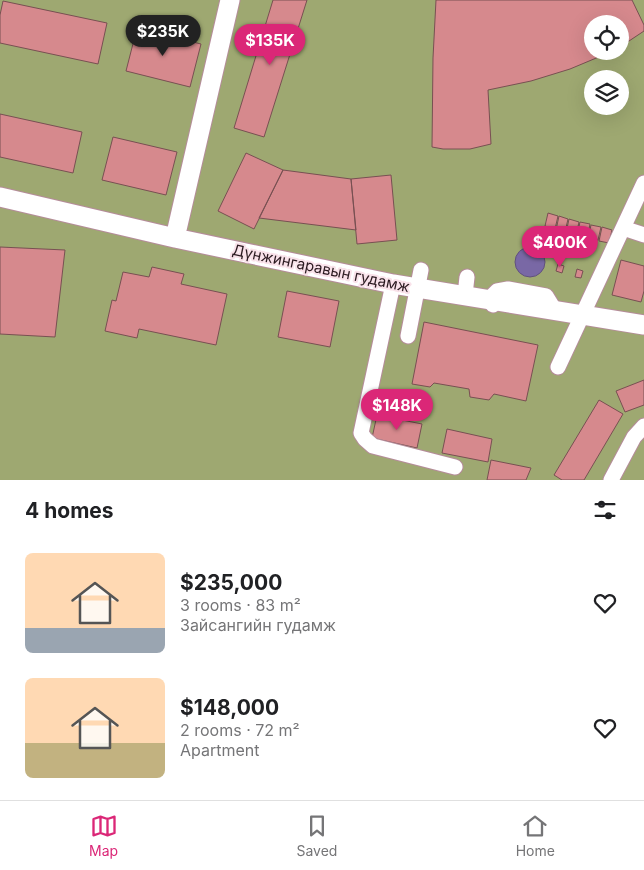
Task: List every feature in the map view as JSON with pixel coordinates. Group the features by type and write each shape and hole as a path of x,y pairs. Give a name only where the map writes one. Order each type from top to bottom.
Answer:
{"main road":[{"path":"175,238 230,0"},
{"name":"Дүнжингаравын гудамж","path":"0,198 175,238 393,284 419,279 466,286 489,299 642,324"}],"street":[{"path":"558,367 579,313 624,228 637,216 644,183"},
{"path":"624,228 644,235"},
{"path":"408,336 419,279"},
{"path":"393,284 361,433 373,446 455,468"},
{"path":"489,299 492,305 556,316 579,313"},
{"path":"611,480 634,437 644,426"}],"green space":[{"path":"0,0 644,0 644,480 0,480"}],"shaded area":[{"path":"530,247 536,248 544,256 544,268 536,276 530,277 524,276 516,268 515,262 516,256 524,248"}],"building":[{"path":"273,0 307,0 264,137 234,128"},
{"path":"436,0 632,0 644,25 644,31 629,41 629,15 584,15 584,60 592,60 531,81 488,90 491,144 470,149 432,147"},
{"path":"3,1 107,23 98,64 0,43 0,15"},
{"path":"137,28 201,44 190,87 126,71"},
{"path":"0,114 82,132 73,173 0,157"},
{"path":"113,137 177,152 166,195 102,180"},
{"path":"246,153 283,170 254,229 218,211"},
{"path":"283,170 351,179 356,230 259,218"},
{"path":"391,175 397,240 357,244 351,179"},
{"path":"548,213 558,216 555,229 545,226"},
{"path":"559,216 568,219 565,232 556,230"},
{"path":"569,219 579,222 576,235 566,233"},
{"path":"580,222 590,224 587,238 577,235"},
{"path":"591,225 601,227 598,240 588,238"},
{"path":"602,227 612,230 609,243 599,241"},
{"path":"0,247 65,250 55,337 0,334"},
{"path":"621,260 644,266 644,291 641,302 612,295"},
{"path":"558,264 564,266 562,273 556,271"},
{"path":"152,267 184,274 181,284 227,294 216,345 139,329 137,338 105,331 112,300 116,301 123,272 149,277"},
{"path":"577,269 583,271 581,278 575,277"},
{"path":"287,291 339,301 330,347 278,337"},
{"path":"424,322 538,345 526,401 494,394 489,400 470,397 469,389 434,383 430,387 412,384"},
{"path":"644,380 644,405 625,412 616,391"},
{"path":"599,400 623,414 584,480 562,480 554,475"},
{"path":"377,415 422,424 417,448 372,438"},
{"path":"447,429 492,439 488,462 442,453"},
{"path":"491,460 531,468 526,480 487,480"}]}
